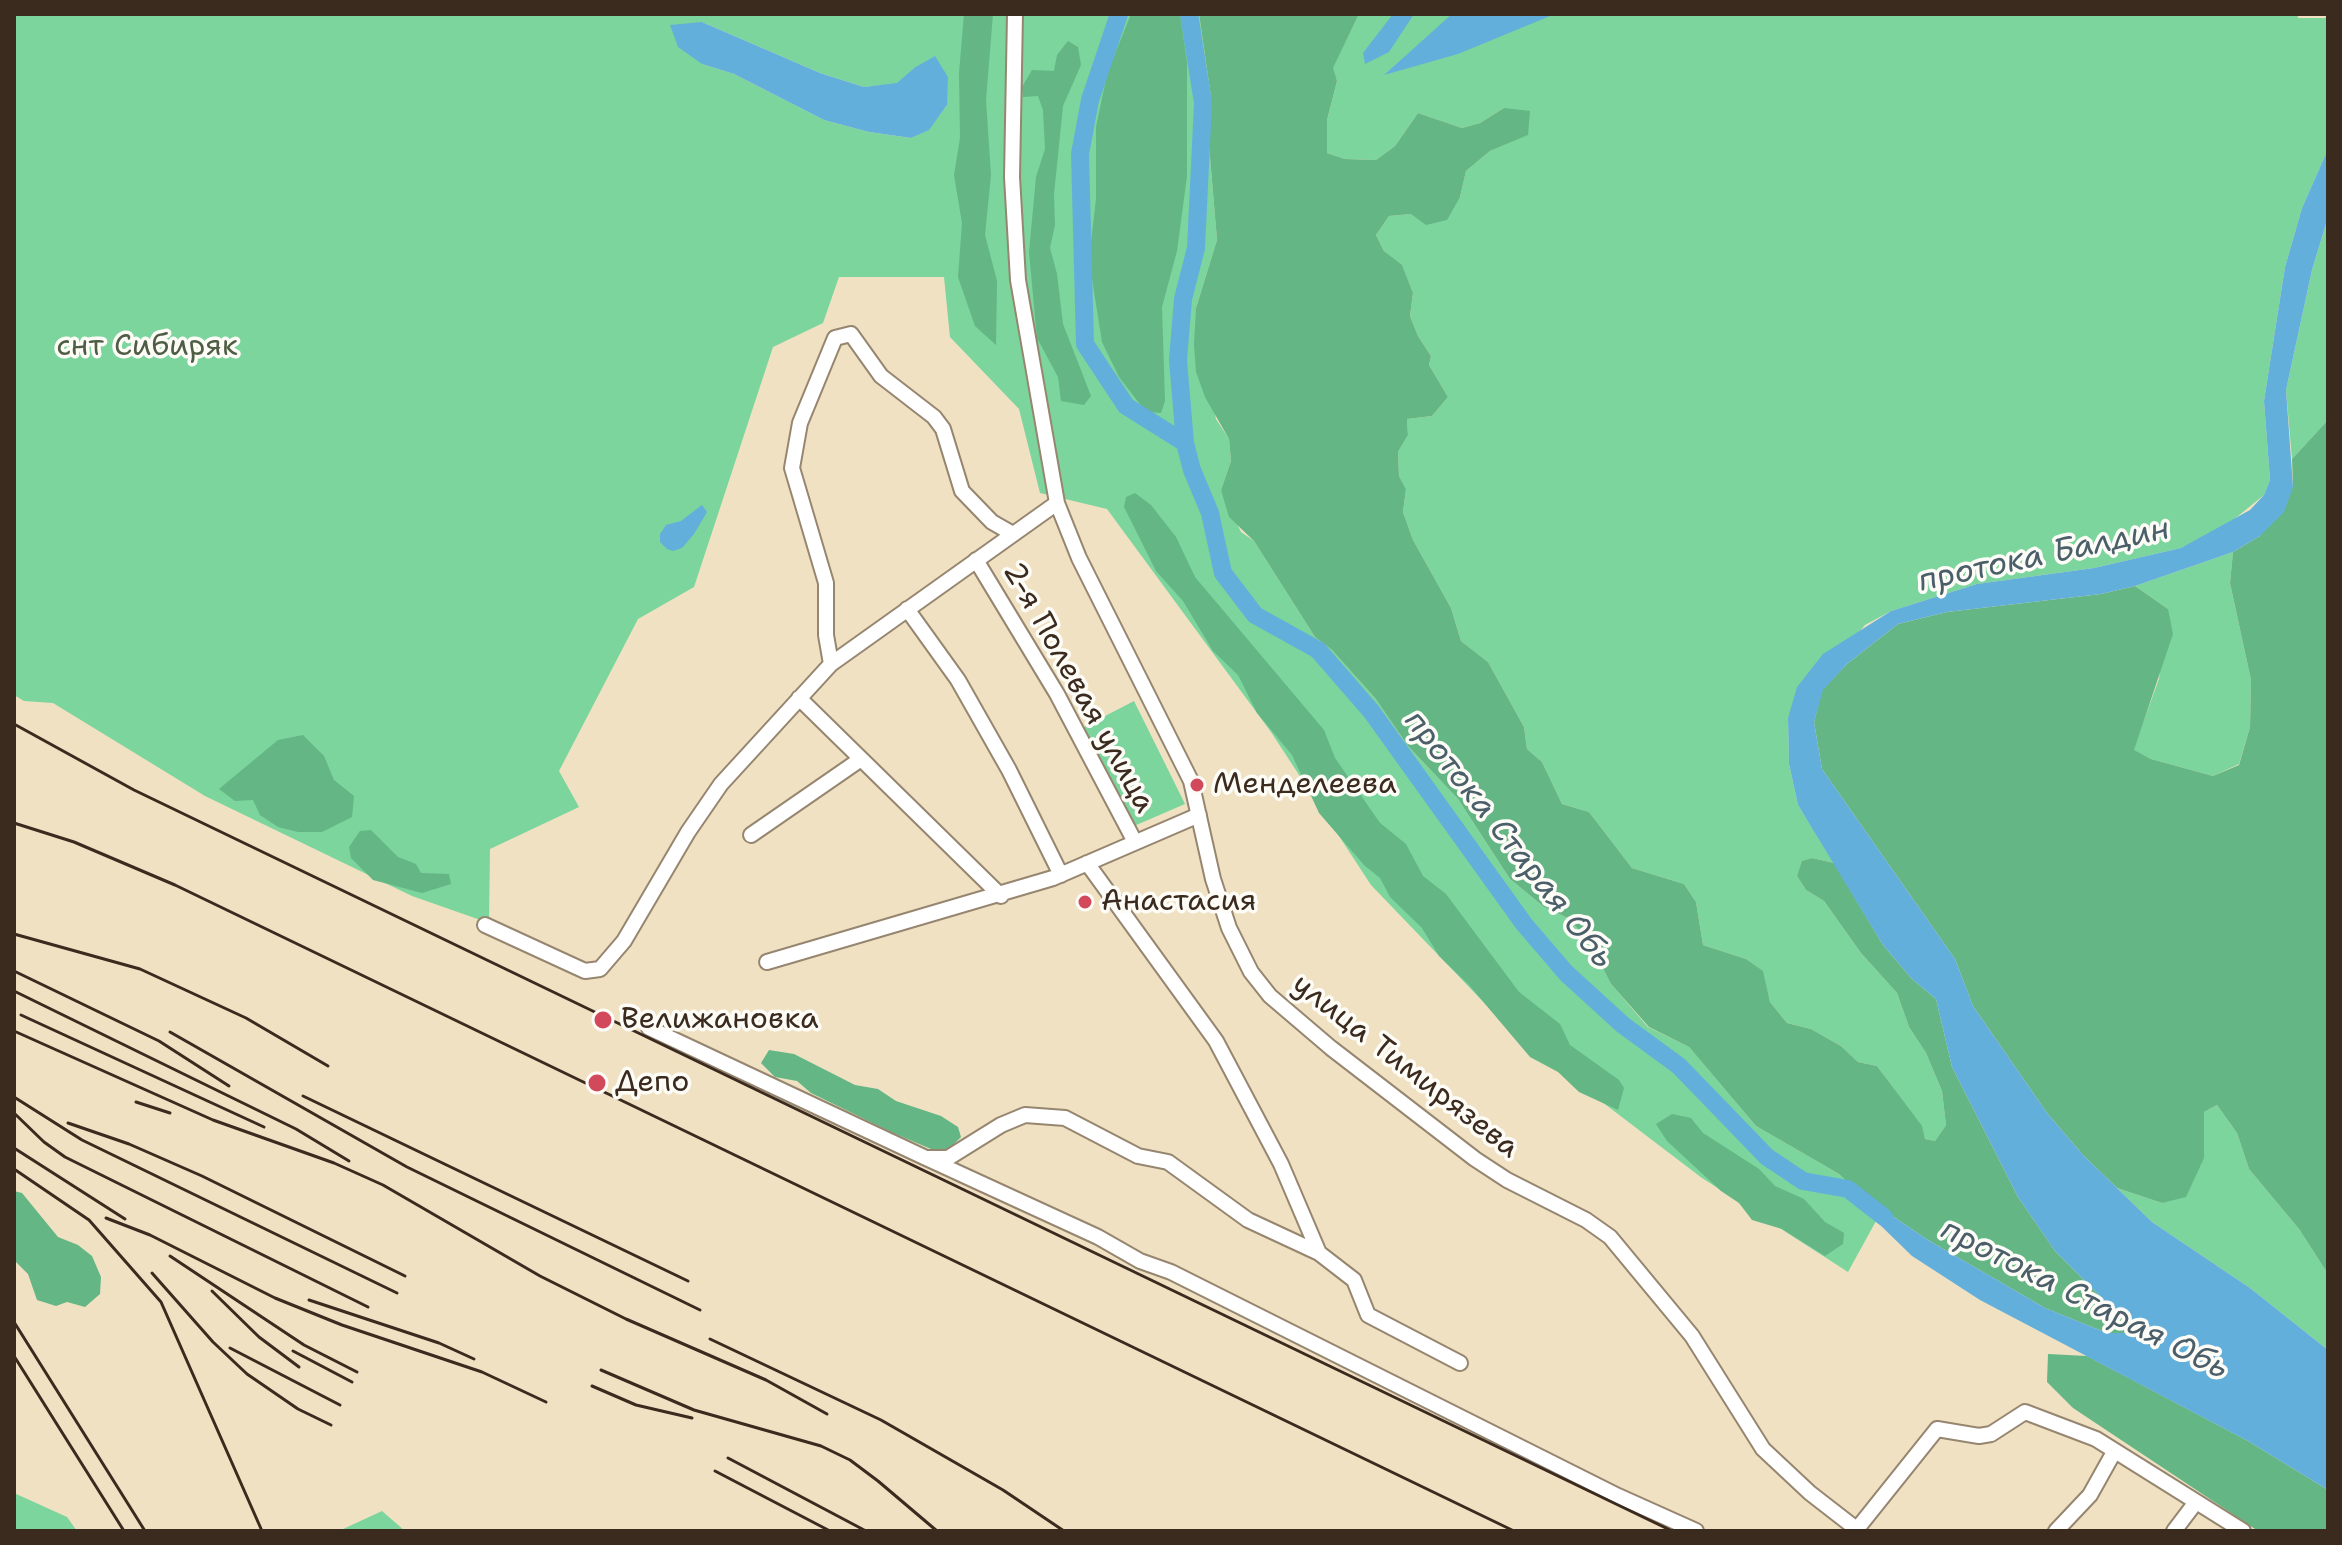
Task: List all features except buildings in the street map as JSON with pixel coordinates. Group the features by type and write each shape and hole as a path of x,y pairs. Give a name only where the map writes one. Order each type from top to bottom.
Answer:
{"street":[{"name":"улица Тимирязева","path":"1015,14 1012,177 1018,280 1057,503 1079,558 1191,781 1213,879 1229,928 1251,972 1270,996 1358,1070 1475,1159 1507,1180 1586,1220 1610,1237 1692,1336 1763,1449 1810,1493 1858,1530"},
{"path":"831,664 826,635 826,583 792,468 800,423 835,338 851,334 881,376 934,417 943,429 962,491 984,515 1013,534"},
{"path":"485,925 585,971 600,969 624,941 688,832 721,784 831,664 1057,503"},
{"name":"2-я Полевая улица","path":"976,560 1057,694 1135,842"},
{"path":"907,609 958,680 1061,875"},
{"path":"799,698 1001,896"},
{"path":"751,835 861,759"},
{"path":"767,962 1001,896 1061,875 1199,815"},
{"path":"1087,863 1216,1041 1281,1164 1319,1253"},
{"path":"649,1028 1171,1272 1618,1496 1696,1531"},
{"path":"926,1158 948,1158 1001,1125 1025,1115 1065,1118 1138,1156 1168,1162 1248,1220 1319,1253 1354,1280 1368,1315 1460,1363"},
{"path":"1858,1530 1937,1429 1979,1436 1991,1434 2025,1412 2032,1412 2096,1439 2243,1531"},
{"path":"2056,1531 2090,1495 2114,1452"},
{"path":"2174,1531 2196,1502"}],"green space":[{"name":"снт Сибиряк","path":"14,14 1199,14 1211,97 1209,145 1217,240 1196,308 1216,419 1229,439 1231,461 1221,490 1241,532 1254,541 1315,637 1332,650 1375,698 1408,746 1458,799 1510,879 1544,907 1568,918 1589,941 1611,984 1648,1027 1689,1047 1756,1126 1839,1174 1861,1195 1876,1221 1848,1272 1702,1178 1518,1038 1371,885 1271,732 1107,509 1040,493 1019,409 950,337 944,277 839,277 823,323 773,347 694,587 638,619 559,771 579,807 490,849 489,923 412,896 205,796 53,703 24,701 14,695","holes":["702,22 820,73 864,87 897,84 914,68 947,105 928,130 911,138 869,132 824,120 734,74 702,64"]},
{"path":"964,14 993,14 986,100 991,175 985,235 997,281 996,345 975,326 958,277 962,223 954,175 960,138 959,73"},
{"path":"1131,14 1180,14 1187,62 1187,176 1177,251 1162,307 1165,401 1161,413 1146,412 1119,377 1102,342 1089,260 1096,199 1096,127 1107,74"},
{"path":"1199,14 1359,14 1333,68 1337,81 1327,120 1327,153 1345,159 1376,160 1395,146 1418,113 1462,128 1480,123 1504,108 1530,111 1528,135 1490,151 1466,171 1460,197 1447,220 1426,225 1411,214 1389,216 1376,235 1384,251 1402,265 1413,293 1410,316 1431,356 1429,365 1448,397 1432,416 1407,419 1408,435 1398,452 1399,476 1406,489 1403,512 1413,540 1451,608 1461,641 1488,662 1524,727 1527,749 1542,762 1562,804 1589,812 1632,868 1684,884 1696,902 1703,945 1746,959 1763,971 1770,1002 1787,1023 1811,1029 1841,1046 1858,1062 1877,1066 1922,1126 1925,1139 1935,1141 1946,1125 1942,1091 1926,1053 1909,1027 1897,993 1861,953 1824,901 1806,890 1797,876 1802,861 1812,858 1834,863 1883,945 1912,979 1936,999 1952,1067 2018,1197 2055,1251 2124,1320 2124,1334 2107,1333 2045,1308 1928,1240 1861,1195 1839,1174 1756,1126 1689,1047 1649,1027 1611,984 1589,941 1568,918 1544,907 1510,879 1458,799 1408,746 1375,698 1332,650 1315,637 1254,541 1229,517 1221,490 1231,461 1229,439 1205,397 1196,372 1194,345 1196,308 1217,240 1209,145 1211,97"},
{"path":"1359,14 2298,14 2298,18 2325,18 2328,14 2328,149 2302,208 2285,267 2264,401 2270,480 2264,495 2222,529 2181,548 2094,568 1977,584 1891,611 1865,625 1788,718 1789,764 1798,805 1834,863 1812,858 1803,861 1797,876 1806,890 1824,901 1861,953 1897,993 1909,1027 1926,1053 1942,1091 1946,1125 1935,1141 1925,1139 1921,1126 1877,1066 1858,1062 1841,1046 1811,1029 1787,1023 1770,1002 1762,971 1746,959 1703,945 1696,902 1684,884 1632,868 1589,812 1562,804 1542,762 1527,749 1524,727 1488,662 1461,641 1451,608 1413,540 1403,512 1406,489 1399,476 1398,452 1408,435 1407,419 1432,416 1448,397 1429,365 1431,356 1410,316 1413,293 1402,266 1384,251 1376,235 1389,216 1411,214 1460,197 1466,171 1490,151 1527,135 1504,108 1480,123 1462,128 1418,113 1395,146 1376,160 1345,159 1327,153 1327,120 1337,81 1332,69"},
{"path":"1068,41 1078,47 1081,65 1063,106 1054,194 1055,225 1050,248 1057,274 1063,324 1091,396 1084,405 1061,401 1058,377 1037,338 1029,252 1036,177 1045,149 1043,110 1038,96 1023,97 1022,87 1032,70 1054,71 1057,55"},
{"path":"2328,217 2328,420 2292,459 2286,390 2312,270"},
{"path":"2328,420 2328,1274 2299,1229 2249,1169 2237,1133 2217,1105 2204,1112 2204,1158 2186,1197 2162,1203 2117,1188 2084,1156 2047,1113 1973,1006 1955,959 1822,769 1814,722 1822,690 1847,664 1898,624 1947,612 2101,594 2135,586 2168,609 2173,634 2134,750 2151,759 2213,776 2239,765 2250,727 2251,680 2230,583 2233,552 2260,536 2293,487 2292,459"},
{"path":"1135,493 1151,505 1176,537 1195,577 1324,730 1335,758 1380,823 1406,844 1423,876 1446,894 1519,992 1560,1024 1570,1045 1619,1080 1624,1088 1618,1110 1579,1092 1558,1072 1530,1057 1469,985 1439,956 1422,928 1390,897 1380,878 1364,865 1319,813 1292,755 1257,713 1238,675 1213,651 1183,601 1156,571 1124,507 1126,497"},
{"path":"2233,552 2230,583 2251,680 2250,727 2239,764 2213,776 2151,759 2133,750 2159,679 2168,609 2135,586"},
{"path":"1134,701 1185,804 1134,826 1082,728"},
{"path":"303,735 324,756 334,780 354,796 352,817 322,832 298,832 278,827 260,815 253,800 235,801 219,789 278,740"},
{"path":"371,830 398,857 416,864 421,873 449,874 451,884 422,893 373,880 351,858 349,847 360,831"},
{"path":"769,1050 794,1054 855,1085 878,1089 896,1101 941,1116 958,1127 961,1137 949,1149 938,1152 891,1132 811,1093 797,1081 775,1077 761,1063"},
{"path":"2217,1105 2237,1133 2249,1169 2299,1229 2328,1274 2328,1350 2250,1288 2152,1222 2117,1188 2162,1203 2204,1158 2204,1112"},
{"path":"1672,1114 1691,1118 1703,1133 1759,1169 1775,1186 1804,1199 1825,1222 1844,1233 1843,1244 1825,1256 1782,1229 1752,1220 1739,1203 1721,1191 1667,1141 1656,1124"},
{"path":"14,1191 22,1193 58,1237 78,1245 92,1256 101,1277 100,1294 85,1307 67,1302 56,1306 37,1300 28,1274 14,1260"},
{"path":"2048,1354 2087,1356 2248,1441 2328,1490 2328,1531 2258,1531 2073,1408 2047,1382"},
{"path":"14,1493 67,1517 77,1531 14,1531"},
{"path":"382,1511 405,1531 341,1530"}],"water":[{"path":"1393,14 1414,14 1389,52 1365,64 1363,53"},
{"path":"1452,14 1555,14 1458,54 1384,75"},
{"path":"702,22 820,73 864,87 897,83 935,56 948,77 947,105 929,130 911,138 869,132 824,120 734,74 702,64 678,47 670,25"},
{"path":"2328,149 2328,217 2312,270 2286,390 2293,487 2284,512 2260,536 2233,552 2135,586 2101,594 1947,612 1898,624 1847,664 1823,690 1814,722 1822,769 1955,959 1973,1006 2047,1113 2084,1156 2152,1222 2250,1288 2328,1350 2328,1490 2248,1441 1980,1300 1912,1256 1876,1221 1861,1195 1928,1240 2045,1308 2107,1333 2124,1333 2124,1320 2055,1251 2018,1197 1952,1067 1936,999 1912,979 1883,945 1798,805 1789,764 1788,718 1797,687 1823,654 1891,611 1977,584 2094,568 2181,548 2250,510 2264,495 2270,480 2264,401 2285,267 2302,208"},
{"path":"702,505 707,512 694,534 682,548 667,549 660,542 660,534 666,525 681,521"}],"waterway":[{"name":"протока Старая Обь","path":"1119,14 1090,100 1080,154 1085,344 1126,406 1185,443"},
{"name":"протока Старая Обь","path":"1189,14 1203,103 1196,248 1183,299 1178,360 1185,443 1192,470 1210,513 1223,573 1255,615 1318,650 1371,711 1524,924 1566,973 1623,1025 1679,1066 1767,1157 1803,1181 1848,1189 1884,1217"}],"railway":[{"path":"14,724 134,790 1672,1531"},
{"path":"14,823 74,842 175,885 1514,1531"},
{"path":"14,934 140,969 246,1018 328,1066"},
{"path":"14,971 159,1041 229,1086"},
{"path":"14,991 296,1129 349,1161"},
{"path":"21,1015 264,1127"},
{"path":"14,1031 213,1120 334,1163 383,1185 540,1276 626,1319 766,1380 827,1414"},
{"path":"170,1032 407,1167 700,1310"},
{"path":"303,1096 688,1281"},
{"path":"14,1097 82,1140 397,1293"},
{"path":"136,1102 170,1113"},
{"path":"14,1113 65,1157 368,1307"},
{"path":"68,1123 129,1144 202,1176 405,1276"},
{"path":"14,1148 125,1219"},
{"path":"14,1169 89,1220 161,1302 262,1531"},
{"path":"106,1218 150,1235 275,1298 342,1325 482,1372 546,1402"},
{"path":"170,1256 304,1345 357,1372"},
{"path":"152,1273 213,1342 247,1374 298,1409 331,1425"},
{"path":"212,1291 259,1337 299,1367"},
{"path":"309,1300 439,1343 474,1359"},
{"path":"14,1322 145,1531"},
{"path":"710,1339 881,1420 1003,1490 1064,1531"},
{"path":"230,1348 340,1405"},
{"path":"293,1351 352,1382"},
{"path":"14,1356 124,1531"},
{"path":"601,1370 694,1410 821,1446 850,1460 937,1531"},
{"path":"592,1386 636,1405 692,1418"},
{"path":"728,1458 866,1531"},
{"path":"715,1471 830,1531"}],"place":[{"name":"Менделеева","path":"1197,785"},
{"name":"Анастасия","path":"1085,902"},
{"name":"Велижановка","path":"603,1020"},
{"name":"Депо","path":"597,1083"}],"water label":[{"name":"протока Балдин","path":"2044,556"}]}
